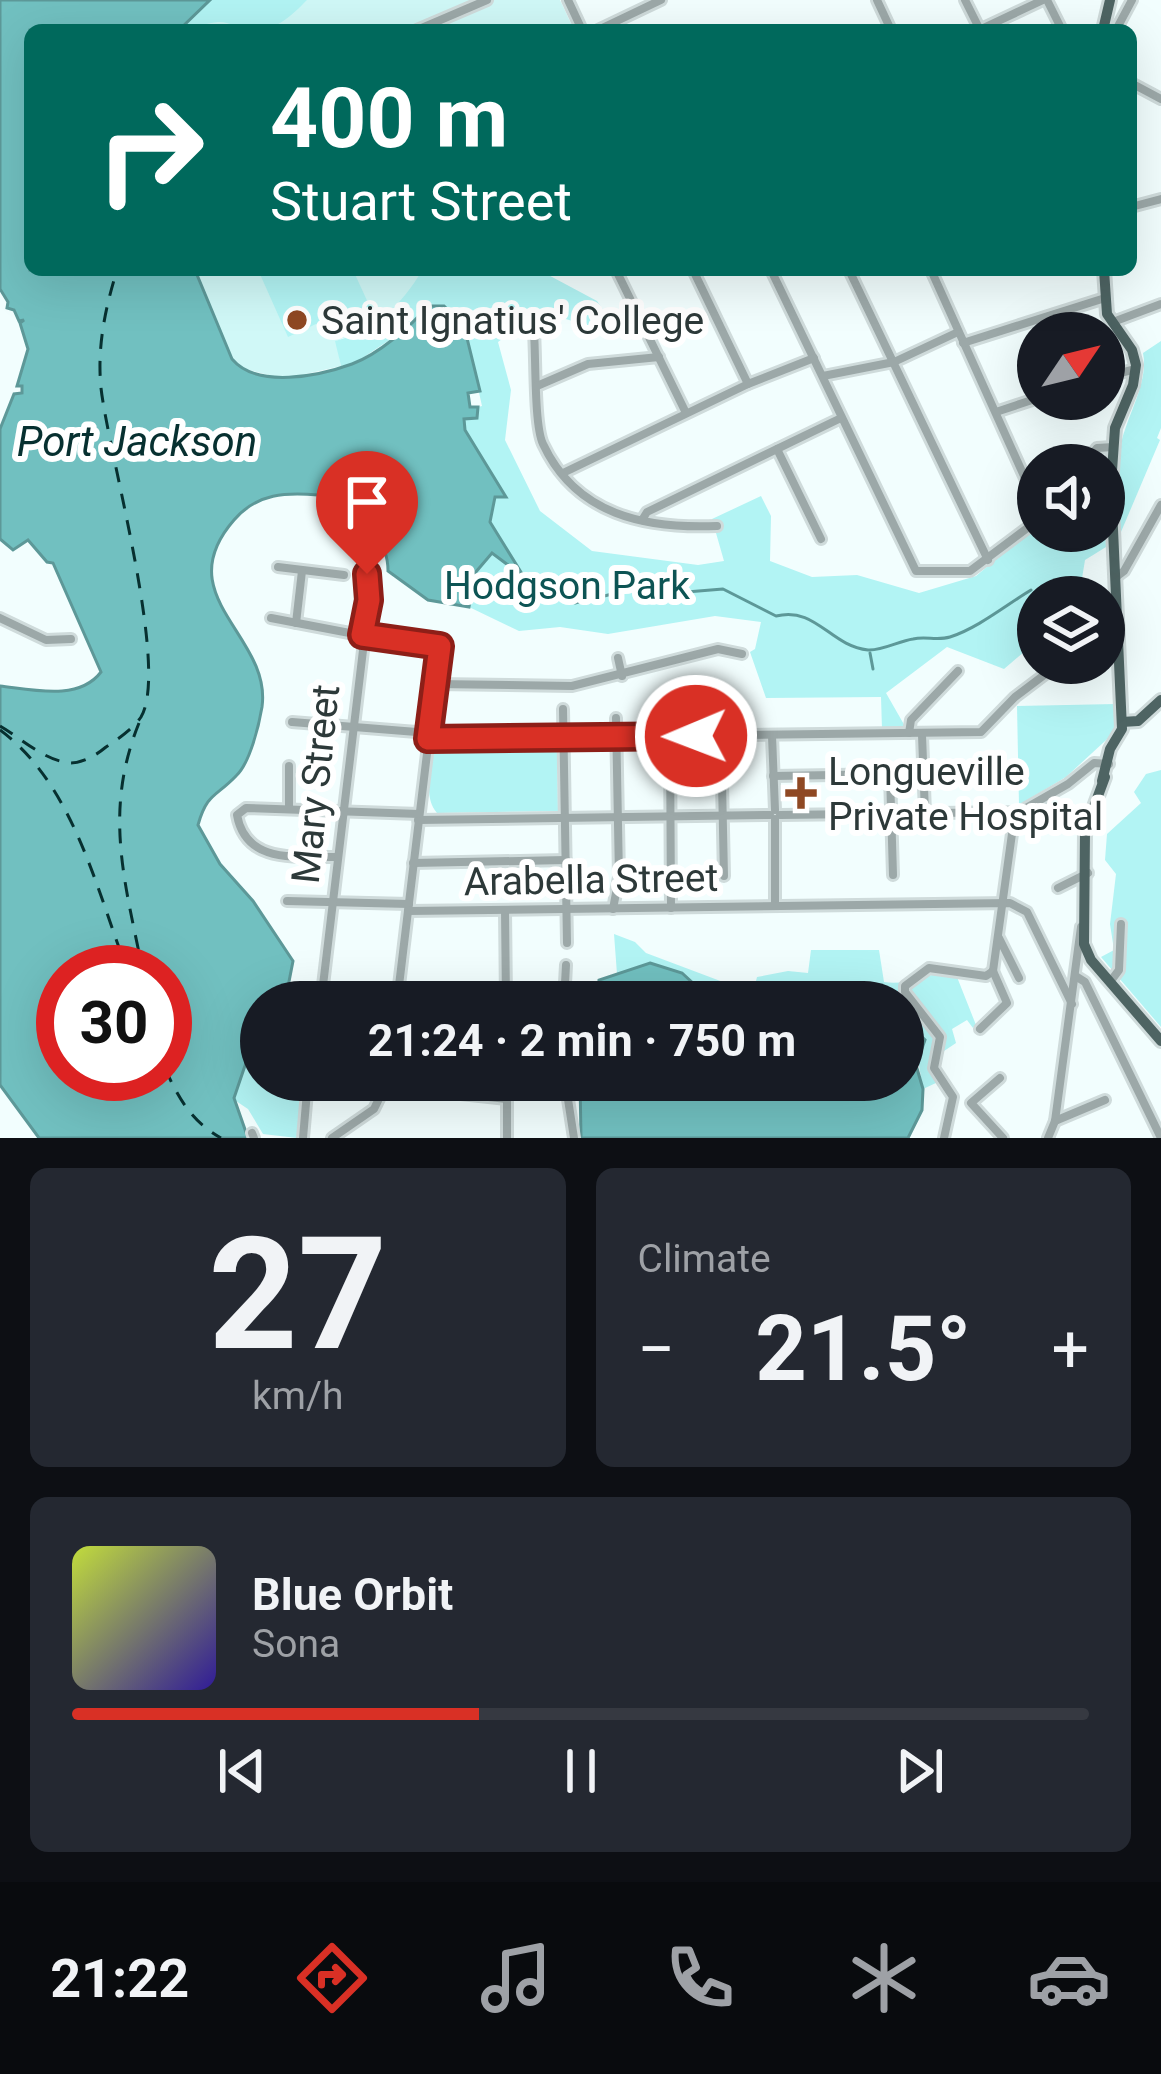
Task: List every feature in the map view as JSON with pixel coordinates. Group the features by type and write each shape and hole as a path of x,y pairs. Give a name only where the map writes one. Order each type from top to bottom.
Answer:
{"main road":[{"path":"1104,276 1109,312"},
{"path":"1113,444 1136,370 1125,340"},
{"path":"1122,684 1124,735 1107,763 1086,826 1088,873 1082,926 1091,961 1161,1041"},
{"path":"1123,722 1140,720 1161,700"}],"street":[{"path":"431,24 487,0"},
{"path":"611,24 662,0"},
{"path":"993,24 1045,0"},
{"path":"1110,2 1129,5"},
{"path":"619,276 686,413"},
{"path":"696,276 748,384"},
{"path":"774,276 913,568 921,573 970,571 1017,537"},
{"path":"852,276 988,560"},
{"path":"934,276 1017,460"},
{"path":"963,344 1105,298"},
{"path":"1125,317 1161,304"},
{"path":"823,377 894,362 958,332"},
{"path":"534,333 541,441 583,496 599,508 640,519 686,528 717,526"},
{"path":"538,386 588,364 659,357"},
{"path":"563,473 748,384 814,358"},
{"path":"1125,372 1136,370"},
{"path":"996,412 1017,405"},
{"path":"640,519 841,418"},
{"path":"777,449 821,539"},
{"path":"1116,576 1124,571 1161,505"},
{"path":"278,567 344,575"},
{"path":"296,623 302,571"},
{"name":"Mary Street","path":"324,981 369,600 367,574"},
{"path":"271,618 440,646 399,981"},
{"path":"0,619 46,640 71,639"},
{"path":"435,684 572,686 718,649 742,654"},
{"path":"618,658 622,676"},
{"path":"909,733 911,720 958,671"},
{"path":"292,722 428,736 563,739 922,735 987,729 1033,684"},
{"path":"563,709 567,943"},
{"path":"613,908 620,877 616,718"},
{"path":"922,735 925,814"},
{"path":"670,736 671,908"},
{"path":"721,736 724,876"},
{"path":"772,736 775,906"},
{"path":"338,857 258,850 242,834 237,815 246,808 419,817 567,818 1015,812 1068,784 1094,763 1107,763"},
{"path":"289,766 289,809"},
{"path":"773,776 1018,772"},
{"path":"890,775 893,875"},
{"path":"980,1029 1007,1003 993,971 1015,812"},
{"path":"413,863 566,860"},
{"path":"1058,888 1088,873"},
{"name":"Arabella Street","path":"287,901 505,910 1003,903"},
{"path":"1003,903 1016,904 1027,912 1072,1004"},
{"path":"505,910 506,981"},
{"path":"1110,982 1119,970 1121,924"},
{"path":"1048,1138 1082,926"},
{"path":"998,937 1019,978"},
{"path":"1077,977 1091,961"},
{"path":"565,981 566,965"},
{"path":"944,1138 953,1097 934,1068 940,1037 905,992 908,982 929,968 986,976 993,971"},
{"path":"1077,977 1085,982 1156,1119 1161,1138"},
{"path":"1000,1078 971,1103 1003,1138"},
{"path":"1054,1121 1105,1100"},
{"path":"303,1138 306,1101"},
{"path":"332,1138 378,1101"},
{"path":"507,1101 507,1138"},
{"path":"568,1101 574,1138"}],"shaded area":[{"path":"210,0 560,0 571,24 185,24"},
{"name":"Saint Ignatius' College","path":"198,276 419,276 388,313 336,341 341,366 284,379 238,367"}],"green space":[{"path":"210,0 307,0 278,24 185,24"},
{"path":"261,276 356,276 370,307 335,327 316,324 288,337"},
{"name":"Hodgson Park","path":"418,276 550,276 597,301 608,317 629,308 642,333 588,326 547,313 545,339 517,328 498,342 511,390 505,440 540,511 592,551 698,565 724,561 712,519 761,496 771,516 770,561 812,577 857,575 919,593 976,576 1017,542 1017,552 1098,552 1085,560 1082,576 1017,576 1017,658 1004,669 947,647 886,693 906,728 882,729 881,697 766,698 750,652 755,649 761,622 715,616 608,634 560,627 519,631 469,607 475,573 492,553 518,573 488,520 495,496 506,496 465,430 464,419 477,418 482,406 466,334 452,314 411,319 406,329 355,363 341,366 335,341 386,314"},
{"path":"1161,341 1160,440 1125,522 1125,444 1121,444 1140,387 1143,353"},
{"path":"1116,704 1117,730 1066,777 1019,805 1017,706"},
{"path":"557,745 558,811 437,813 432,806 429,781 435,746"},
{"path":"1161,770 1161,1027 1101,957 1114,950 1110,924 1116,874 1105,860 1107,834 1141,803 1134,792 1146,774"},
{"path":"614,934 635,942 646,953 720,981 691,981 682,973 650,963 617,974"},
{"path":"811,950 879,950 884,981 756,981 788,971 808,973"},
{"path":"938,974 957,977 976,1025 973,1028 967,1020 952,1029 956,1043 935,1057 938,1082 924,1089 924,981 908,981"},
{"path":"240,1079 240,1101 301,1101 297,1138 263,1134 248,1109 233,1099"}],"water":[{"name":"Port Jackson","path":"0,0 210,0 185,24 24,24 24,276 197,276 232,359 243,368 272,377 352,364 394,339 428,306 444,306 452,314 463,312 473,327 466,334 480,391 468,393 470,407 478,407 477,418 464,419 465,430 506,497 495,497 490,522 524,577 492,553 475,573 469,607 428,600 388,571 384,550 374,535 342,513 337,500 319,491 318,495 273,496 252,504 216,547 212,572 216,594 252,658 261,681 262,707 246,762 209,801 198,825 220,864 253,901 293,961 289,981 240,981 240,1080 234,1098 248,1138 39,1138 0,1085 0,686 68,690 101,672 53,563 28,540 13,550 0,539 0,429 14,394 22,393 22,386 17,386 28,349 20,323 24,320 19,321 14,310 7,308 0,289"},
{"path":"650,963 682,973 691,981 599,981"},
{"path":"580,1101 922,1101 908,1138 581,1138"}],"waterway":[{"path":"470,322 528,315"},
{"path":"523,576 575,603 629,590 650,595 723,589 776,616 790,614 813,621 843,642 868,650 918,638 950,637 1017,599"},
{"path":"870,653 873,669"}],"ferry route":[{"path":"0,726 56,760 81,761 134,726 148,691 143,608 101,388 103,328 115,276"},
{"path":"138,945 124,877 120,817 128,756 139,723"},
{"path":"0,730 47,779 65,809 118,945"},
{"path":"183,1101 202,1125 221,1138"}],"place":[{"name":"Saint Ignatius' College","path":"297,320"},
{"name":"Longueville Private Hospital","path":"801,793"}],"route":[{"path":"367,574 369,600 362,635 440,646 428,739 696,736"}]}
